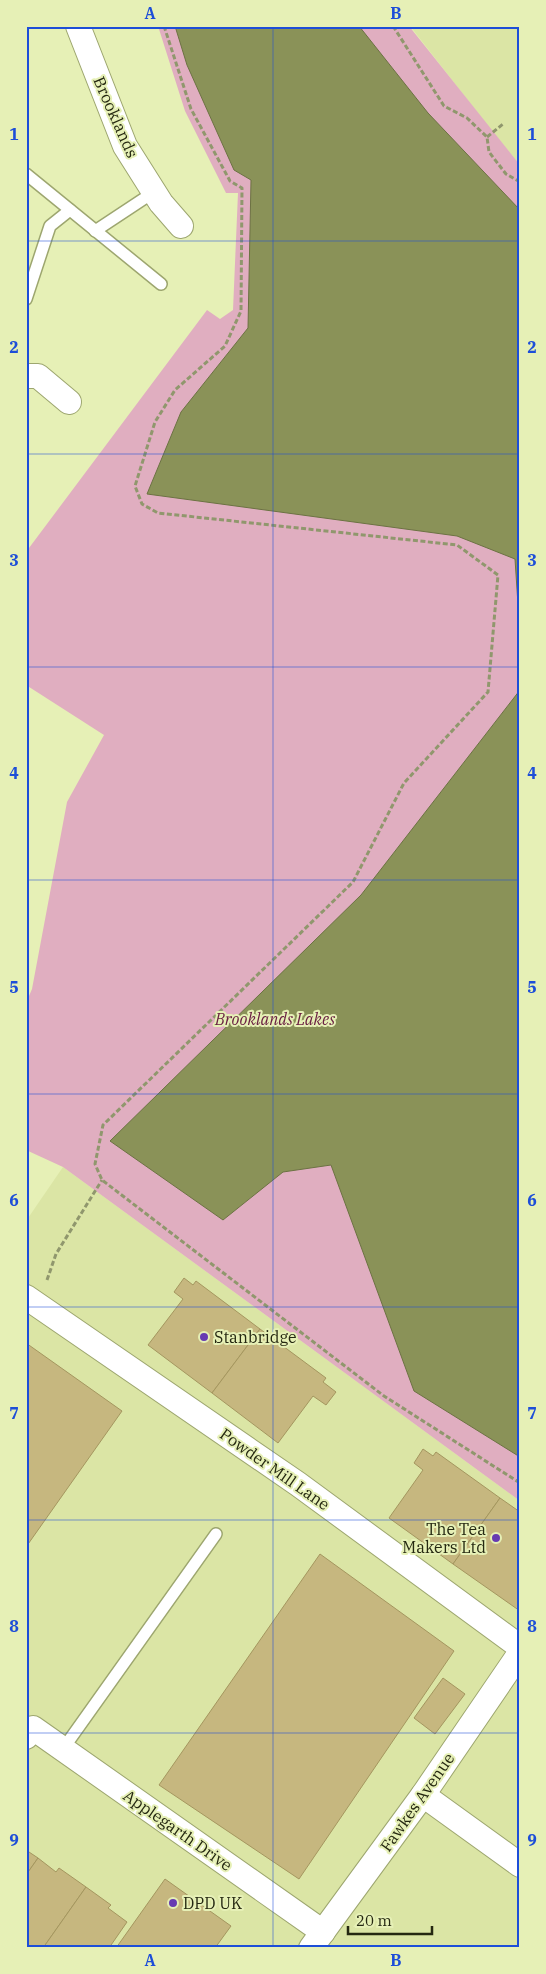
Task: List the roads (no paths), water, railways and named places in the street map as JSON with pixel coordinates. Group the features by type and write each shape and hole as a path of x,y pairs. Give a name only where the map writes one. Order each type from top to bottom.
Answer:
{"street":[{"name":"Brooklands","path":"78,26 125,146 154,192 181,226"},
{"path":"26,376 38,376 69,402"},
{"name":"Powder Mill Lane","path":"26,1297 298,1484 520,1647"},
{"name":"Fawkes Avenue","path":"317,1940 423,1794 520,1653"},
{"name":"Applegarth Drive","path":"28,1730 63,1749 317,1940"},
{"path":"423,1794 520,1865"}],"lane":[{"path":"26,174 161,284"},
{"path":"95,231 154,192"},
{"path":"26,299 50,226 70,210"},
{"path":"63,1749 216,1534"}],"place":[{"name":"Stanbridge","path":"204,1337"},
{"name":"The Tea Makers Ltd","path":"496,1538"},
{"name":"DPD UK","path":"173,1903"}],"park label":[{"name":"Brooklands Lakes","path":"275,1019"}]}
